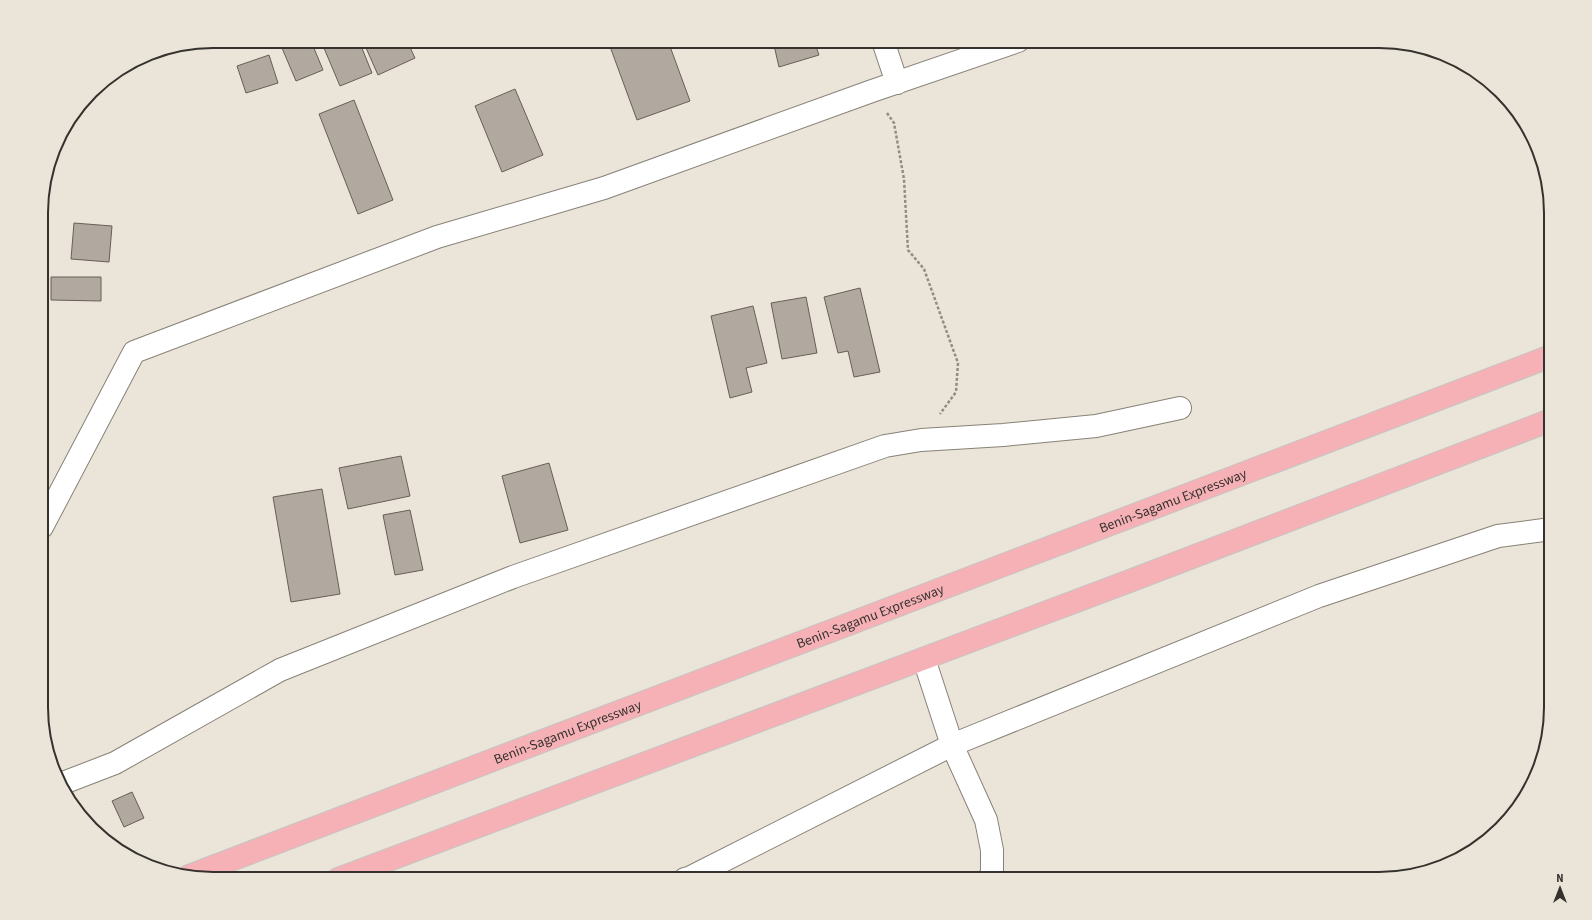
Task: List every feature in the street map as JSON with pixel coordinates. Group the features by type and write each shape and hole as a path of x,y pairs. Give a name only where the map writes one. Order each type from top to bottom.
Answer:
{"highway":[{"name":"Benin-Sagamu Expressway","path":"200,872 1544,359"},
{"path":"357,872 924,659 1544,423"}],"street":[{"path":"885,48 897,83"},
{"path":"48,516 134,352 437,237 604,188 872,91 998,48"},
{"path":"66,782 115,763 280,670 513,577 885,446 921,440 1003,435 1096,426 1180,408"},
{"path":"702,872 952,745 1320,596 1498,536 1544,530"},
{"path":"924,659 952,745 986,820 992,850 992,872"}],"path":[{"path":"872,91 894,123 904,179 908,250 924,269 958,363 956,392 921,440"}],"building":[{"path":"282,48 314,48 323,70 296,81"},
{"path":"324,48 362,48 372,73 340,86"},
{"path":"366,48 410,48 415,58 378,75"},
{"path":"611,48 671,48 690,101 637,120"},
{"path":"775,48 816,48 819,55 779,67"},
{"path":"269,55 278,83 246,93 237,66"},
{"path":"515,89 543,155 502,172 475,106"},
{"path":"354,100 393,200 358,214 319,114"},
{"path":"74,223 112,226 109,262 71,259"},
{"path":"51,277 101,277 101,301 51,300"},
{"path":"860,288 880,372 854,377 848,351 838,353 824,297"},
{"path":"806,297 817,353 782,359 771,303"},
{"path":"753,306 767,363 746,368 752,392 730,398 711,316"},
{"path":"401,456 410,496 348,509 339,468"},
{"path":"549,463 568,530 520,543 502,476"},
{"path":"322,489 340,594 291,602 273,497"},
{"path":"410,510 423,570 395,575 383,515"},
{"path":"132,792 144,818 124,827 112,801"}]}
